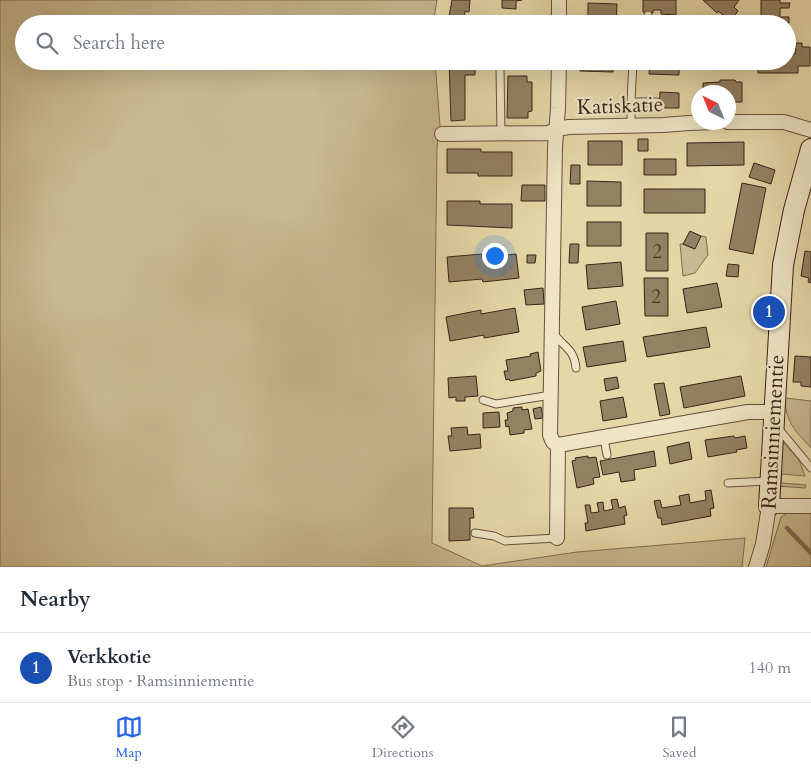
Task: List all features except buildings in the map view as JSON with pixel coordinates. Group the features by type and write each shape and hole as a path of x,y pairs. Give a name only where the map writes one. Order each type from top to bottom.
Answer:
{"street":[{"path":"559,15 560,0"},
{"path":"559,70 555,147 550,435 553,442 558,445 604,438 748,412 774,417"},
{"path":"736,122 784,122 811,130"},
{"name":"Katiskatie","path":"442,134 549,133 556,129 570,127 691,123"},
{"name":"Ramsinniementie","path":"756,567 763,544 768,506 783,265 794,210 811,149"},
{"path":"557,538 558,445"},
{"path":"768,506 811,506"}],"lane":[{"path":"500,70 501,134"},
{"path":"631,126 630,102 632,70"},
{"path":"630,102 656,102"},
{"path":"552,331 563,346 575,357 576,368"},
{"path":"483,400 496,404 551,395"},
{"path":"774,417 811,468"},
{"path":"604,438 607,454"},
{"path":"728,483 770,481"},
{"path":"475,533 505,540 557,538"}],"shaded area":[{"path":"0,0 437,0 434,15 15,15 15,70 436,70 440,126 437,147 432,543 482,566 577,552 745,538 742,567 0,567"},
{"path":"701,236 706,237 708,255 695,273 683,276 680,244 694,249"},
{"path":"785,398 811,401 811,448 792,426 787,414"},
{"path":"782,441 799,460 805,476 782,474 781,483 806,485 805,488 777,486"},
{"path":"811,511 811,567 766,567 781,517 789,512"}],"waterway":[{"path":"787,528 811,553"}],"place":[{"name":"Verkkotie","path":"769,312"}]}
